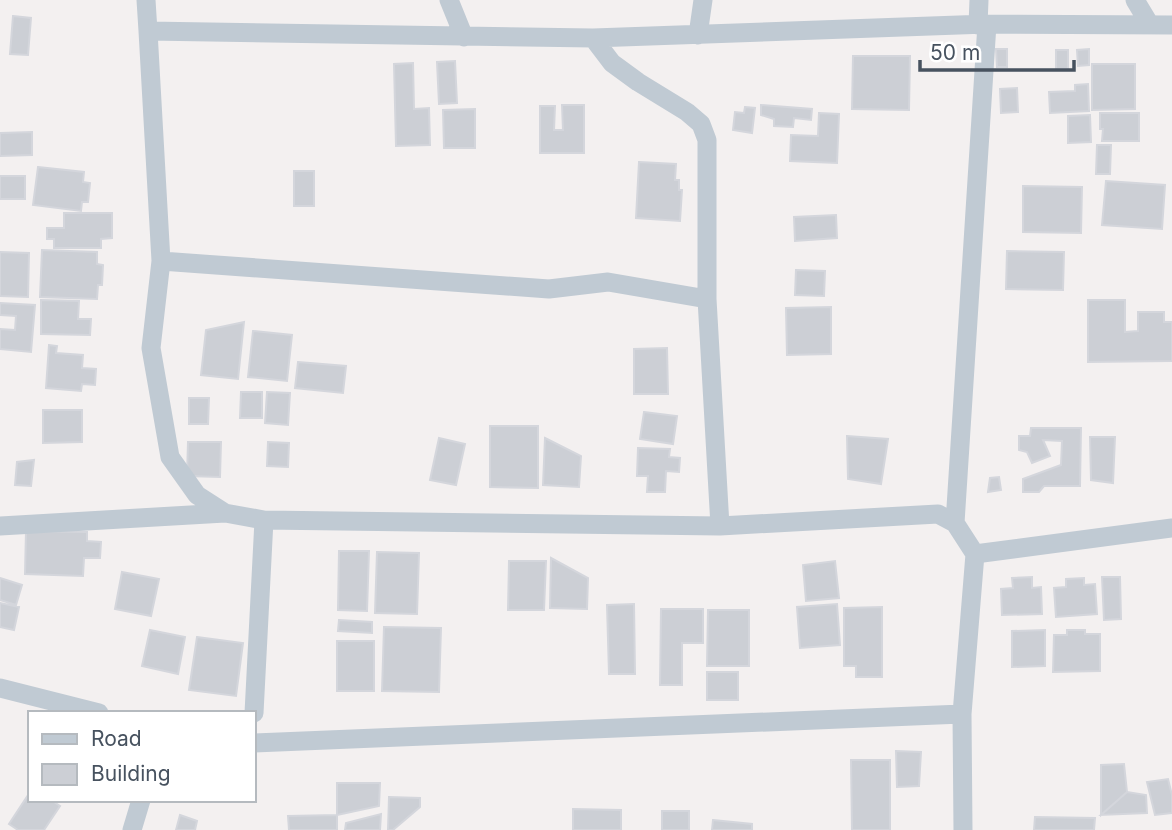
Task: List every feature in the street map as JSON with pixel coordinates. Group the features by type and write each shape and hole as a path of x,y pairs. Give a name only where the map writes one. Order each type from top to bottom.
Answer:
{"street":[{"path":"146,0 161,261 151,348 170,457 197,495 225,513"},
{"path":"449,0 464,37"},
{"path":"698,35 703,0"},
{"path":"955,523 983,24 979,0"},
{"path":"1135,0 1150,25"},
{"path":"148,31 593,38 983,24 1172,25"},
{"path":"593,38 612,63 701,124 707,140 707,299 720,526"},
{"path":"161,261 549,289 608,282 707,299"},
{"path":"0,526 225,513 264,520 720,526 938,514 955,523 975,554 962,714 963,830"},
{"path":"254,711 264,520"},
{"path":"975,554 1172,528"},
{"path":"0,688 91,711"},
{"path":"256,743 962,714"},
{"path":"132,830 140,802"}],"building":[{"path":"13,16 31,18 28,55 10,54"},
{"path":"996,49 1007,49 1007,67 997,67"},
{"path":"1089,49 1089,65 1078,66 1077,50"},
{"path":"1056,50 1068,50 1068,69 1056,69"},
{"path":"853,56 910,56 909,110 852,109"},
{"path":"455,61 457,103 439,104 437,62"},
{"path":"413,63 414,109 429,108 430,145 396,146 394,64"},
{"path":"1092,64 1135,64 1135,109 1092,110"},
{"path":"1088,84 1089,111 1050,113 1049,92 1075,91 1075,85"},
{"path":"1017,88 1018,112 1001,113 1000,89"},
{"path":"562,105 584,105 584,153 540,153 540,106 555,106 554,130 563,130"},
{"path":"761,105 812,109 811,120 794,118 793,127 774,126 774,119 761,115"},
{"path":"745,107 755,108 752,133 733,130 735,112 744,113"},
{"path":"475,109 475,148 444,148 443,110"},
{"path":"819,113 839,114 837,163 790,161 791,135 818,136"},
{"path":"1100,113 1139,113 1139,141 1102,141"},
{"path":"1090,115 1091,142 1068,143 1068,116"},
{"path":"32,132 32,155 0,156 0,133"},
{"path":"1097,145 1111,145 1110,174 1096,174"},
{"path":"639,162 676,164 675,180 679,180 679,190 682,190 680,221 636,218"},
{"path":"38,167 84,172 83,182 90,183 88,202 82,202 81,211 33,205"},
{"path":"294,171 314,171 314,206 294,206"},
{"path":"0,176 25,176 25,199 0,199"},
{"path":"1106,181 1165,185 1162,229 1102,225"},
{"path":"1023,186 1082,187 1081,233 1023,232"},
{"path":"64,213 112,213 112,238 101,239 101,248 54,248 54,239 47,239 47,228 64,228"},
{"path":"836,215 837,238 795,241 794,217"},
{"path":"42,250 97,252 97,264 103,265 102,285 98,285 97,299 40,297"},
{"path":"1007,251 1064,252 1063,290 1006,289"},
{"path":"0,252 29,253 28,297 0,296"},
{"path":"796,270 825,271 824,296 795,295"},
{"path":"41,300 79,301 78,319 91,319 90,335 41,334"},
{"path":"1088,300 1125,300 1125,332 1138,331 1138,312 1164,312 1164,322 1172,322 1172,361 1088,362"},
{"path":"0,303 35,305 31,352 0,349 0,329 15,330 16,316 0,315"},
{"path":"831,307 831,354 787,355 786,308"},
{"path":"244,322 238,379 201,375 206,330"},
{"path":"253,331 292,335 287,381 248,377"},
{"path":"49,345 57,346 56,353 83,355 82,368 96,369 95,385 82,384 81,391 46,388"},
{"path":"667,348 668,394 634,394 634,349"},
{"path":"298,362 346,366 343,393 295,388"},
{"path":"241,392 262,392 262,418 240,418"},
{"path":"267,392 290,393 288,425 265,423"},
{"path":"189,398 209,398 208,424 189,424"},
{"path":"43,410 82,410 82,442 43,443"},
{"path":"644,412 677,416 673,444 640,439"},
{"path":"490,426 538,426 538,488 490,487"},
{"path":"1031,428 1081,428 1080,486 1044,486 1039,492 1023,492 1023,479 1061,465 1062,441 1043,440 1050,456 1032,463 1027,452 1019,450 1019,436 1030,436"},
{"path":"847,436 888,439 881,484 848,479"},
{"path":"1090,437 1115,437 1113,483 1091,480"},
{"path":"439,438 465,444 456,485 430,480"},
{"path":"545,438 581,456 579,487 543,485"},
{"path":"188,442 221,442 220,477 187,476"},
{"path":"268,442 289,443 288,467 267,466"},
{"path":"638,448 670,449 669,457 680,458 679,472 666,471 665,492 647,492 648,476 637,476"},
{"path":"34,460 31,486 15,485 17,462"},
{"path":"999,477 1001,490 988,492 990,478"},
{"path":"26,531 87,532 87,541 101,542 100,558 84,558 83,576 25,574"},
{"path":"339,551 369,551 367,611 338,610"},
{"path":"377,552 419,553 417,614 375,613"},
{"path":"551,558 588,578 587,609 550,608"},
{"path":"509,561 546,561 544,610 508,610"},
{"path":"835,561 839,598 806,601 803,565"},
{"path":"122,572 159,579 151,616 115,609"},
{"path":"1032,577 1032,588 1041,587 1042,614 1002,615 1001,589 1013,588 1012,578"},
{"path":"1102,577 1120,577 1121,619 1104,620"},
{"path":"0,578 22,585 16,605 0,600"},
{"path":"1084,578 1084,585 1095,584 1097,614 1056,617 1054,588 1066,587 1066,579"},
{"path":"0,603 19,607 14,630 0,627"},
{"path":"634,604 635,674 609,674 607,605"},
{"path":"837,604 840,645 800,648 797,607"},
{"path":"882,607 882,677 856,677 856,666 844,666 844,608"},
{"path":"661,609 703,609 703,643 682,643 682,685 660,685"},
{"path":"708,610 749,610 749,666 707,666"},
{"path":"339,620 372,622 372,633 338,631"},
{"path":"384,627 441,628 439,692 382,691"},
{"path":"150,630 185,637 178,674 142,666"},
{"path":"1045,630 1045,666 1012,667 1012,631"},
{"path":"1067,630 1085,630 1085,634 1100,634 1100,671 1053,672 1054,635 1067,635"},
{"path":"197,637 243,643 236,696 189,690"},
{"path":"337,641 374,641 374,691 337,691"},
{"path":"707,672 738,672 738,700 707,700"},
{"path":"896,751 921,752 919,786 897,787"},
{"path":"851,760 890,760 890,830 852,830"},
{"path":"1124,764 1127,792 1101,815 1101,765"},
{"path":"1168,779 1172,795 1172,813 1155,815 1147,782"},
{"path":"337,783 380,783 379,806 337,815"},
{"path":"1127,792 1146,795 1147,813 1101,815"},
{"path":"28,795 28,802 54,802 60,806 44,830 18,830 9,824"},
{"path":"389,797 420,798 420,807 393,830 388,830"},
{"path":"573,809 621,810 621,830 573,830"},
{"path":"662,811 689,811 689,830 662,830"},
{"path":"381,814 380,830 345,830 346,823"},
{"path":"180,815 197,821 195,830 176,830"},
{"path":"337,815 337,830 289,830 288,816"},
{"path":"1035,817 1095,818 1094,830 1034,830"},
{"path":"713,820 752,824 752,830 712,830"}]}
